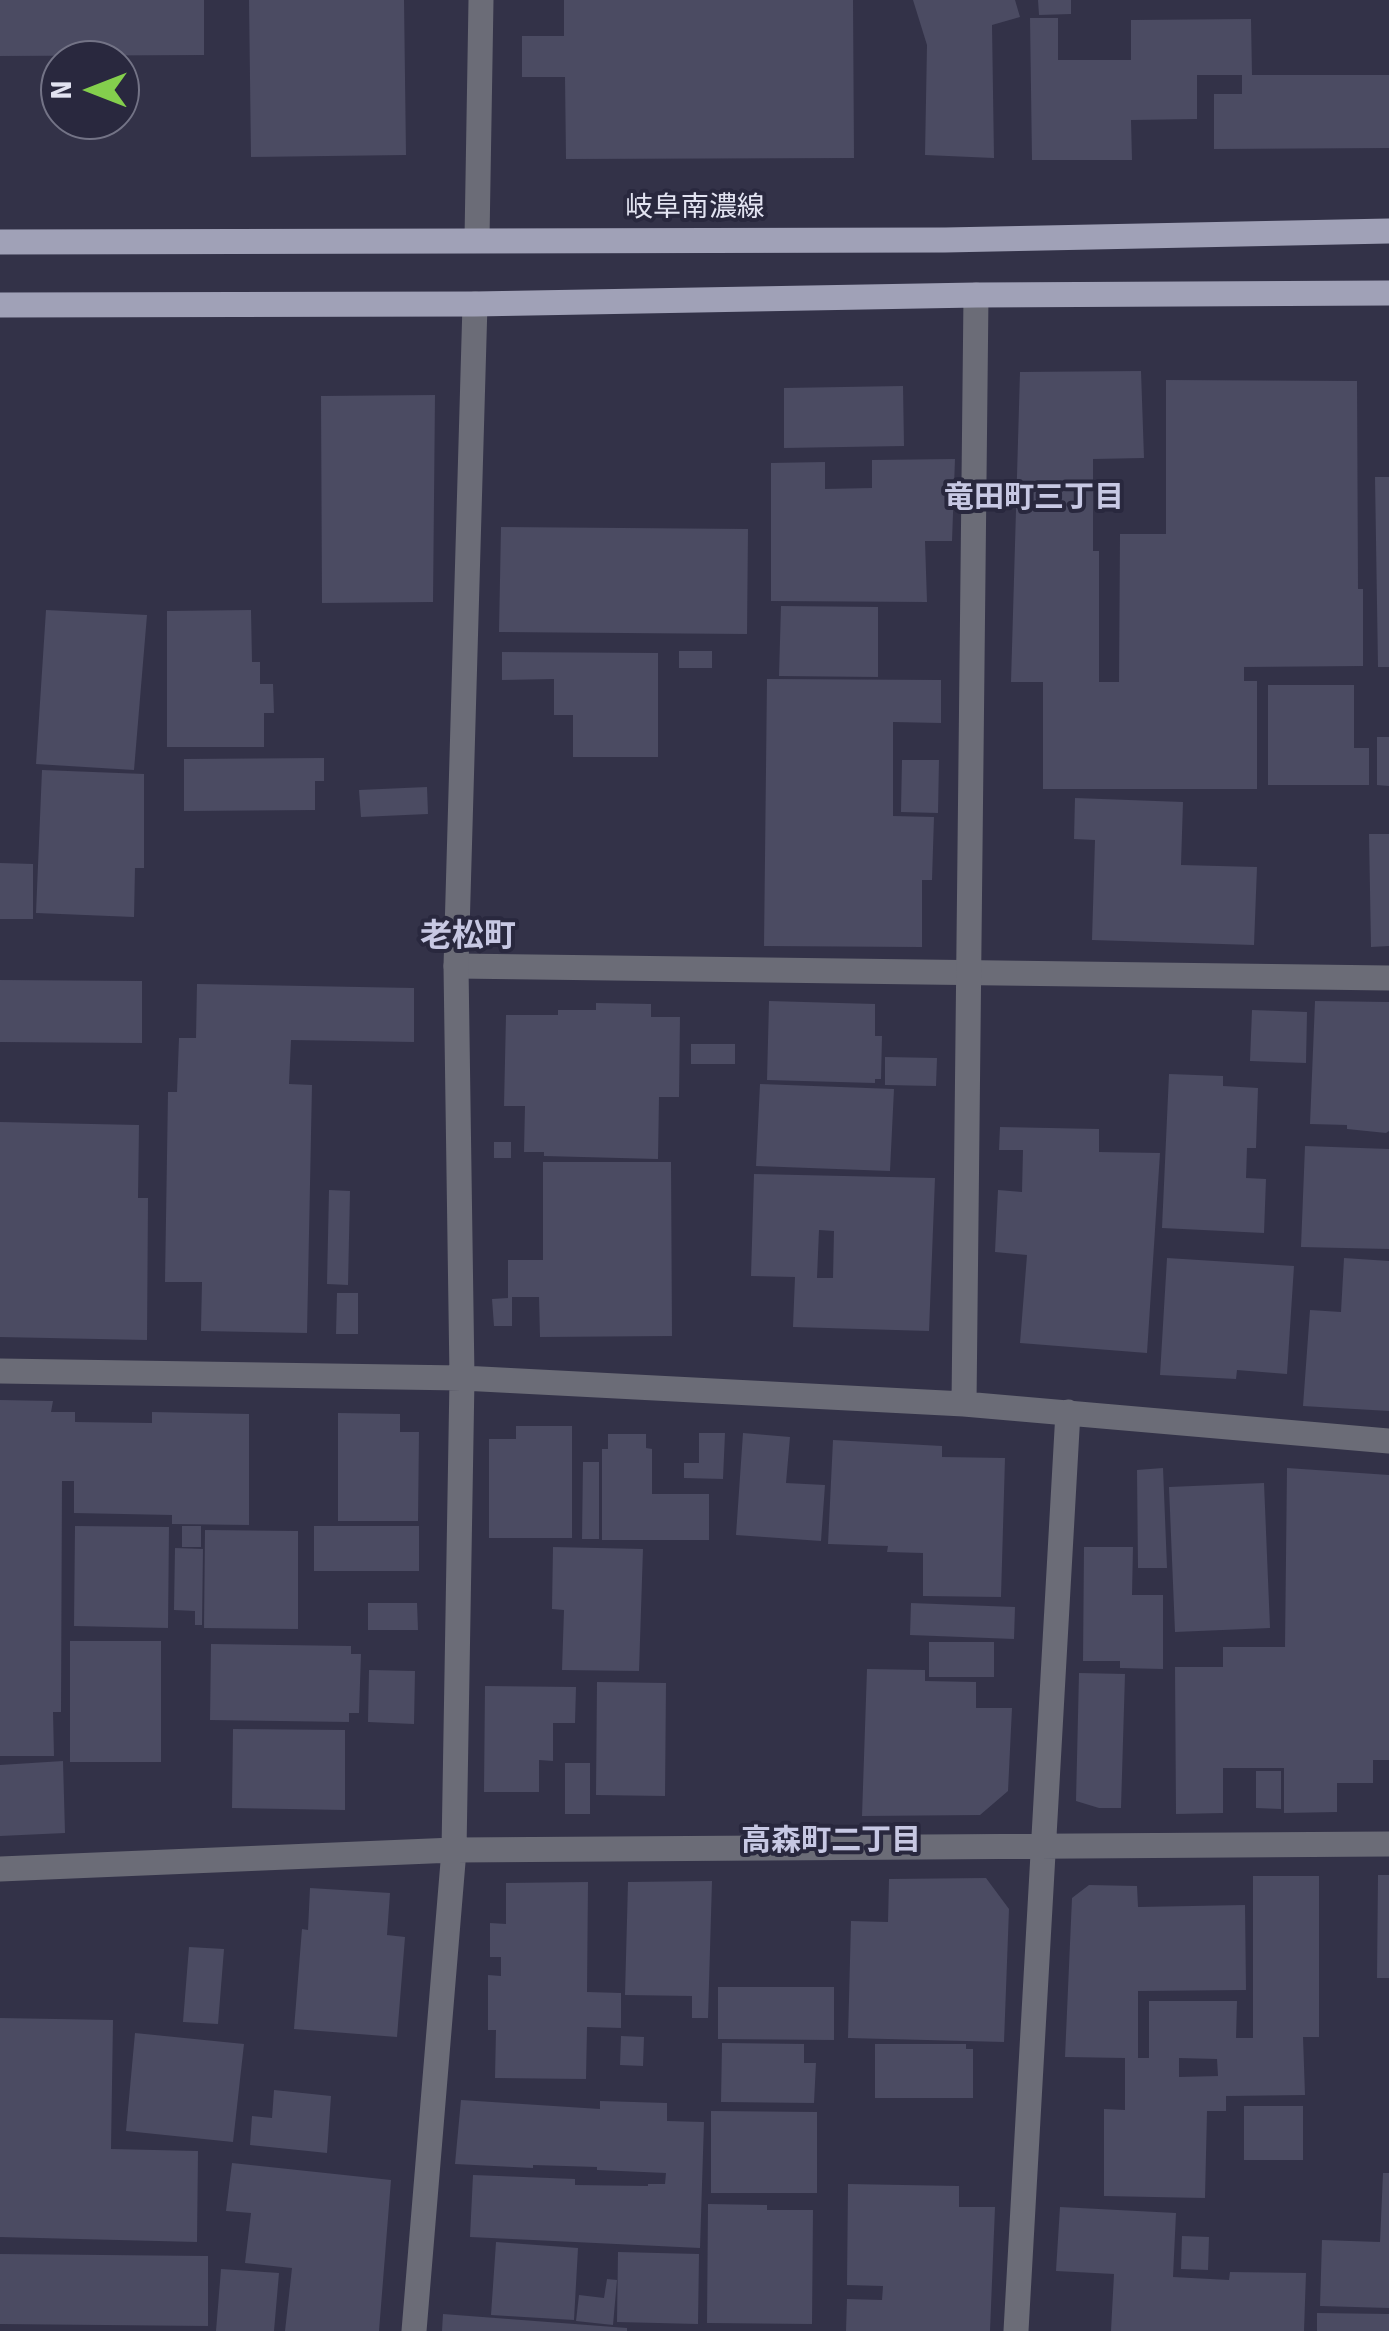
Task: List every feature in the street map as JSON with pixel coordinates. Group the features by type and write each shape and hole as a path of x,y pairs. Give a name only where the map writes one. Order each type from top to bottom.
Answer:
{"main road":[{"name":"岐阜南濃線","path":"0,242 945,240 1389,232"},
{"path":"0,304 475,304 1389,293"}],"street":[{"path":"477,239 481,0"},
{"path":"964,1404 976,295"},
{"path":"414,2331 454,1850 462,1378 456,966 475,304"},
{"path":"456,966 1389,978"},
{"path":"0,1371 462,1378 964,1404 1389,1441"},
{"path":"1016,2331 1068,1412"},
{"path":"0,1869 454,1850 1389,1844"}],"building":[{"path":"0,0 204,0 204,55 140,55 140,40 40,40 40,56 0,56"},
{"path":"249,0 404,0 406,155 251,157"},
{"path":"564,0 853,0 854,158 566,159 565,77 522,77 522,36 564,36"},
{"path":"913,0 1015,0 1020,17 992,25 994,158 925,155 927,45"},
{"path":"1038,0 1071,0 1071,14 1039,15"},
{"path":"1030,18 1058,18 1058,60 1131,60 1131,20 1251,19 1252,75 1389,75 1389,148 1214,149 1214,94 1242,94 1242,75 1197,75 1197,119 1131,120 1132,160 1032,160"},
{"path":"1141,371 1144,458 1093,459 1093,551 1099,551 1099,682 1119,682 1120,534 1166,534 1166,380 1357,381 1358,589 1363,589 1363,666 1244,667 1244,681 1257,681 1257,789 1043,789 1043,682 1011,682 1020,372"},
{"path":"903,386 904,446 784,448 784,388"},
{"path":"435,395 433,602 322,603 321,396"},
{"path":"955,459 952,541 925,541 927,602 771,601 771,463 825,462 825,489 872,488 872,460"},
{"path":"1375,477 1389,477 1389,667 1378,667"},
{"path":"501,527 748,529 747,634 499,632"},
{"path":"781,606 878,607 878,677 779,676"},
{"path":"46,610 147,615 134,770 36,764"},
{"path":"251,610 252,662 260,662 260,684 273,684 274,713 264,713 264,747 167,747 167,611"},
{"path":"679,651 712,651 712,668 679,668"},
{"path":"502,652 658,653 658,757 573,757 573,715 554,715 554,679 502,680"},
{"path":"767,679 941,680 941,723 893,722 893,816 934,817 932,880 922,880 922,947 764,946"},
{"path":"1268,685 1354,685 1354,748 1369,748 1369,785 1268,785"},
{"path":"1377,737 1389,737 1389,786 1377,785"},
{"path":"324,758 324,781 315,781 315,810 184,811 184,759"},
{"path":"902,760 939,760 938,813 901,812"},
{"path":"42,770 144,774 144,868 135,868 134,917 36,913"},
{"path":"427,787 428,814 361,817 359,790"},
{"path":"1075,798 1183,802 1181,865 1257,867 1254,945 1092,940 1095,840 1074,839"},
{"path":"1369,834 1389,834 1389,946 1371,947"},
{"path":"0,863 33,864 33,919 0,919"},
{"path":"0,980 142,981 142,1043 0,1042"},
{"path":"197,984 414,988 414,1042 291,1040 289,1084 312,1085 307,1333 201,1331 202,1282 165,1282 168,1092 177,1092 179,1038 196,1038"},
{"path":"769,1001 875,1004 875,1036 882,1036 881,1079 875,1079 875,1083 767,1080"},
{"path":"1315,1001 1389,1002 1386,1133 1347,1129 1347,1125 1310,1124"},
{"path":"596,1003 651,1004 651,1017 680,1017 679,1097 659,1097 658,1159 524,1152 525,1106 504,1106 506,1015 596,1010"},
{"path":"1252,1010 1307,1012 1306,1063 1250,1061"},
{"path":"691,1044 735,1044 735,1064 691,1064"},
{"path":"885,1057 937,1058 936,1086 885,1085"},
{"path":"1169,1074 1223,1076 1223,1086 1258,1088 1256,1148 1247,1148 1246,1178 1266,1179 1264,1233 1162,1228"},
{"path":"760,1084 894,1089 890,1171 756,1166"},
{"path":"0,1122 139,1125 138,1198 148,1198 147,1340 0,1337"},
{"path":"1000,1127 1099,1129 1099,1152 1160,1153 1147,1353 1020,1343 1027,1255 995,1252 998,1190 1022,1192 1023,1150 999,1150"},
{"path":"494,1142 511,1142 511,1158 494,1158"},
{"path":"1305,1146 1389,1149 1389,1249 1301,1247"},
{"path":"543,1162 671,1162 672,1336 540,1337 539,1297 512,1297 512,1326 494,1326 492,1299 508,1298 508,1260 543,1260"},
{"path":"754,1174 935,1178 929,1331 793,1327 795,1277 751,1276","holes":["819,1230 834,1231 833,1278 817,1278"]},
{"path":"329,1190 350,1191 348,1285 327,1284"},
{"path":"1167,1258 1294,1266 1287,1374 1237,1370 1236,1379 1160,1375"},
{"path":"1344,1258 1389,1261 1389,1411 1303,1406 1310,1310 1341,1312"},
{"path":"337,1293 358,1293 358,1334 336,1334"},
{"path":"0,1400 53,1401 51,1412 75,1412 75,1422 152,1423 152,1412 249,1414 249,1525 172,1524 172,1515 74,1513 74,1481 62,1481 61,1712 53,1712 54,1756 0,1756"},
{"path":"338,1413 400,1414 400,1432 419,1432 418,1521 338,1521"},
{"path":"516,1426 572,1426 572,1538 489,1538 489,1439 516,1439"},
{"path":"699,1433 725,1433 723,1479 684,1478 684,1463 699,1463"},
{"path":"743,1433 790,1437 786,1483 825,1485 821,1541 736,1535"},
{"path":"608,1434 646,1434 646,1448 652,1449 652,1494 709,1494 709,1540 602,1540 602,1449 608,1449"},
{"path":"833,1440 942,1446 942,1457 1005,1458 1001,1597 923,1596 923,1553 887,1552 888,1546 828,1544"},
{"path":"583,1462 599,1462 599,1539 582,1539"},
{"path":"1163,1468 1167,1568 1138,1568 1137,1470"},
{"path":"1287,1468 1389,1475 1389,1760 1373,1760 1373,1783 1337,1783 1337,1812 1284,1813 1284,1768 1223,1768 1223,1813 1176,1814 1175,1667 1223,1667 1223,1647 1285,1647"},
{"path":"1264,1483 1270,1628 1175,1632 1169,1487"},
{"path":"75,1526 169,1527 168,1628 74,1626"},
{"path":"182,1526 201,1526 201,1547 182,1547"},
{"path":"314,1526 419,1526 419,1571 314,1571"},
{"path":"205,1530 298,1531 298,1629 204,1628"},
{"path":"553,1547 643,1549 639,1671 562,1670 564,1610 552,1609"},
{"path":"1084,1547 1133,1547 1132,1595 1163,1595 1163,1669 1120,1668 1120,1661 1083,1661"},
{"path":"175,1548 203,1549 202,1625 195,1625 195,1611 174,1610"},
{"path":"368,1603 417,1603 418,1630 368,1630"},
{"path":"911,1603 1015,1607 1014,1639 910,1635"},
{"path":"70,1641 161,1641 161,1762 70,1762"},
{"path":"929,1642 994,1642 994,1677 929,1677"},
{"path":"211,1644 351,1646 351,1654 361,1654 359,1713 349,1713 349,1722 210,1720"},
{"path":"867,1669 925,1670 925,1681 976,1682 976,1708 1012,1708 1008,1791 980,1815 862,1816"},
{"path":"369,1670 415,1671 414,1724 368,1722"},
{"path":"1079,1673 1125,1674 1121,1808 1099,1808 1076,1801"},
{"path":"597,1682 666,1683 665,1796 596,1795"},
{"path":"485,1686 576,1687 575,1723 553,1723 553,1761 539,1760 539,1792 484,1792"},
{"path":"233,1729 345,1730 345,1810 232,1808"},
{"path":"63,1761 65,1833 0,1836 0,1765"},
{"path":"565,1763 590,1763 590,1814 565,1814"},
{"path":"1256,1771 1281,1771 1281,1809 1256,1808"},
{"path":"1378,1875 1389,1875 1389,1978 1377,1978"},
{"path":"1253,1876 1319,1876 1319,2037 1303,2037 1305,2095 1226,2096 1226,2111 1207,2111 1205,2198 1104,2196 1104,2109 1125,2110 1125,2058 1065,2057 1072,1898 1089,1885 1137,1886 1138,1907 1245,1905 1246,1990 1138,1991 1138,2058 1149,2058 1149,2001 1237,2001 1236,2038 1253,2038","holes":["1179,2058 1217,2059 1218,2076 1179,2077"]},
{"path":"986,1878 1009,1909 1004,2042 848,2038 851,1921 888,1922 889,1879"},
{"path":"712,1881 708,2018 692,2018 692,1996 625,1995 628,1882"},
{"path":"588,1882 587,1992 621,1993 621,2028 587,2027 586,2079 495,2078 496,2030 488,2030 488,1975 501,1976 501,1957 490,1957 490,1923 506,1924 506,1883"},
{"path":"310,1888 390,1893 387,1935 405,1937 397,2037 294,2029 302,1929 308,1930"},
{"path":"189,1947 224,1949 218,2024 183,2022"},
{"path":"718,1987 834,1987 834,2040 718,2039"},
{"path":"0,2018 113,2020 111,2149 198,2151 197,2242 0,2237"},
{"path":"135,2033 244,2044 233,2142 126,2131"},
{"path":"621,2036 644,2037 643,2066 620,2065"},
{"path":"722,2043 804,2044 804,2063 816,2063 814,2103 721,2102"},
{"path":"875,2044 966,2044 966,2049 973,2049 973,2098 875,2098"},
{"path":"274,2090 331,2096 327,2153 250,2145 252,2116 272,2118"},
{"path":"461,2100 600,2109 600,2101 667,2103 667,2121 704,2122 700,2248 470,2237 473,2175 575,2179 575,2185 648,2186 665,2184 666,2173 597,2167 455,2164"},
{"path":"1244,2106 1303,2106 1303,2160 1244,2160"},
{"path":"711,2111 817,2112 817,2193 711,2193"},
{"path":"232,2163 391,2180 379,2331 285,2331 292,2268 245,2263 251,2213 226,2211"},
{"path":"1383,2173 1389,2173 1389,2308 1320,2306 1322,2240 1380,2242"},
{"path":"848,2184 959,2186 959,2207 995,2207 990,2331 846,2331 847,2299 882,2300 883,2286 847,2285"},
{"path":"708,2204 813,2210 812,2324 707,2323"},
{"path":"1060,2207 1176,2213 1173,2277 1229,2280 1230,2272 1306,2273 1304,2331 1111,2331 1114,2274 1056,2271"},
{"path":"1182,2236 1209,2237 1208,2270 1181,2269"},
{"path":"496,2242 578,2248 574,2320 491,2315"},
{"path":"618,2252 699,2254 698,2324 617,2322"},
{"path":"0,2254 208,2256 208,2326 0,2324"},
{"path":"221,2269 279,2273 274,2331 216,2331"},
{"path":"607,2279 617,2280 613,2325 576,2321 579,2295 604,2298"},
{"path":"1317,2313 1389,2314 1389,2331 1317,2331"},
{"path":"443,2314 627,2328 627,2331 442,2331"}],"district":[{"name":"竜田町三丁目","path":"1034,499"},
{"name":"老松町","path":"468,938"},
{"name":"高森町二丁目","path":"831,1842"}]}
